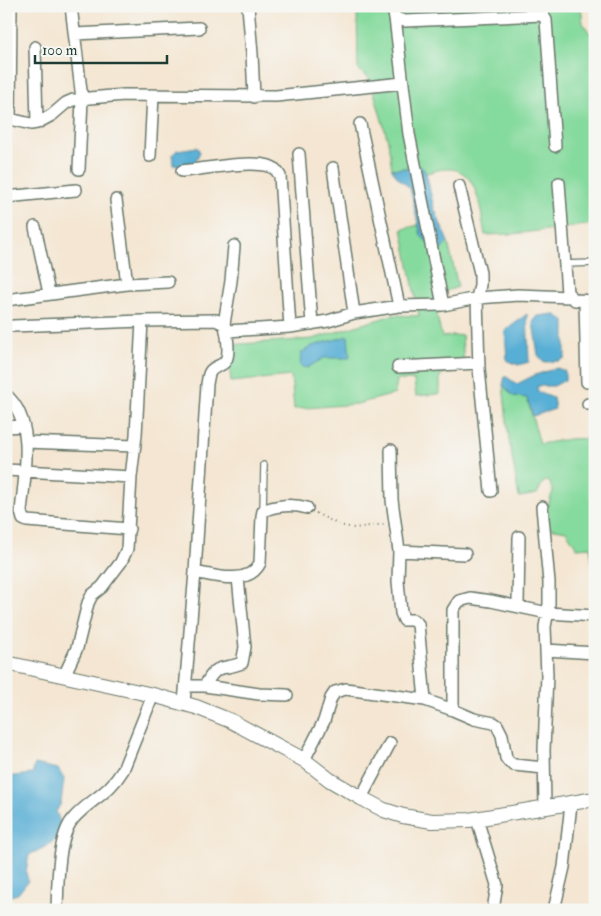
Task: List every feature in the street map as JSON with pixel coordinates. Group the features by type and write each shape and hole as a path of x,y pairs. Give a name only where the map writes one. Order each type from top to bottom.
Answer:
{"street":[{"path":"11,6 8,120 37,124 52,115 66,103 82,98 124,95 276,96 402,83"},
{"path":"72,6 82,98 79,169"},
{"path":"248,6 254,97"},
{"path":"392,6 409,134 443,304"},
{"path":"395,18 405,21 472,12 540,14 545,17 556,146"},
{"path":"75,34 199,28"},
{"path":"35,47 37,124"},
{"path":"150,156 153,95"},
{"path":"360,124 398,306"},
{"path":"299,154 312,324"},
{"path":"182,171 253,164 269,166 275,169 280,176 290,327"},
{"path":"333,168 354,313"},
{"path":"559,183 566,288 570,297"},
{"path":"459,186 480,272 477,298 479,363 491,491"},
{"path":"6,197 76,190"},
{"path":"116,200 127,284"},
{"path":"35,227 48,293"},
{"path":"184,703 195,572 207,384 210,371 223,364 227,358 225,327 234,246"},
{"path":"6,300 127,284 168,282"},
{"path":"13,326 216,320 225,327 290,327 312,324 354,313 398,306 443,304 477,298 518,295 570,297 575,300 590,301 587,382"},
{"path":"64,676 77,648 88,603 92,595 102,586 121,562 126,549 129,529 142,321"},
{"path":"398,367 479,363"},
{"path":"6,395 17,407 21,416 26,442 20,512 23,519 27,521 129,529"},
{"path":"6,427 22,426"},
{"path":"26,442 134,446"},
{"path":"391,450 401,613 404,620 413,620 418,624 425,700"},
{"path":"6,470 131,477"},
{"path":"195,572 238,578 257,570 260,563 263,511 277,506 301,506 307,508"},
{"path":"542,508 549,582 546,627 545,808"},
{"path":"518,606 520,537"},
{"path":"398,551 464,554"},
{"path":"205,686 212,674 218,669 242,663 245,647 238,578"},
{"path":"453,710 453,610 459,601 470,598 548,613 595,616"},
{"path":"546,650 595,653"},
{"path":"6,663 153,695 184,703 231,721 304,760 330,780 361,798 384,810 403,816 432,821 477,820 595,799"},
{"path":"186,686 205,686 259,694 287,694"},
{"path":"304,760 324,721 331,698 336,692 346,689 425,700 474,719 494,723 502,735 506,758 509,762 514,765 544,768"},
{"path":"57,910 58,873 65,830 74,818 111,788 118,779 153,695"},
{"path":"361,798 390,743"},
{"path":"554,910 564,867 571,804"},
{"path":"477,820 497,885 493,910"}],"lane":[{"path":"564,264 595,263"},
{"path":"263,511 264,466"}],"path":[{"path":"307,508 339,525 354,528 394,523"}],"green space":[{"path":"357,6 586,6 581,8 583,23 593,38 595,48 595,224 513,234 485,235 476,192 465,175 456,170 445,169 426,173 422,167 392,169 388,141 370,79 358,69"},
{"path":"419,225 421,236 438,252 448,242 458,287 446,291 437,316 442,337 462,335 464,367 440,375 440,394 416,396 414,380 397,380 395,394 357,404 294,409 291,376 231,382 227,345 312,339 393,315 419,316 402,229"},
{"path":"503,385 513,395 527,398 540,444 569,439 595,438 595,497 592,500 595,507 595,583 590,547 577,548 566,531 549,528 547,508 553,491 549,481 543,482 537,494 519,497 509,440"}],"water":[{"path":"197,147 200,152 192,168 173,165 172,155 177,150"},
{"path":"422,167 426,173 434,208 448,242 439,252 421,236 410,188 398,178 392,169"},
{"path":"527,314 529,362 518,365 507,360 505,331"},
{"path":"554,314 565,321 565,358 558,361 544,362 538,355 533,322 538,316"},
{"path":"348,336 350,358 324,358 307,368 300,366 301,353 312,346"},
{"path":"557,368 565,371 565,380 554,386 537,386 538,392 553,398 555,409 533,416 527,398 513,396 503,385 505,376 517,384 535,375"},
{"path":"35,764 58,769 64,779 61,803 56,812 60,821 59,834 50,844 29,855 26,872 28,881 18,894 6,897 6,777 32,774"}]}
